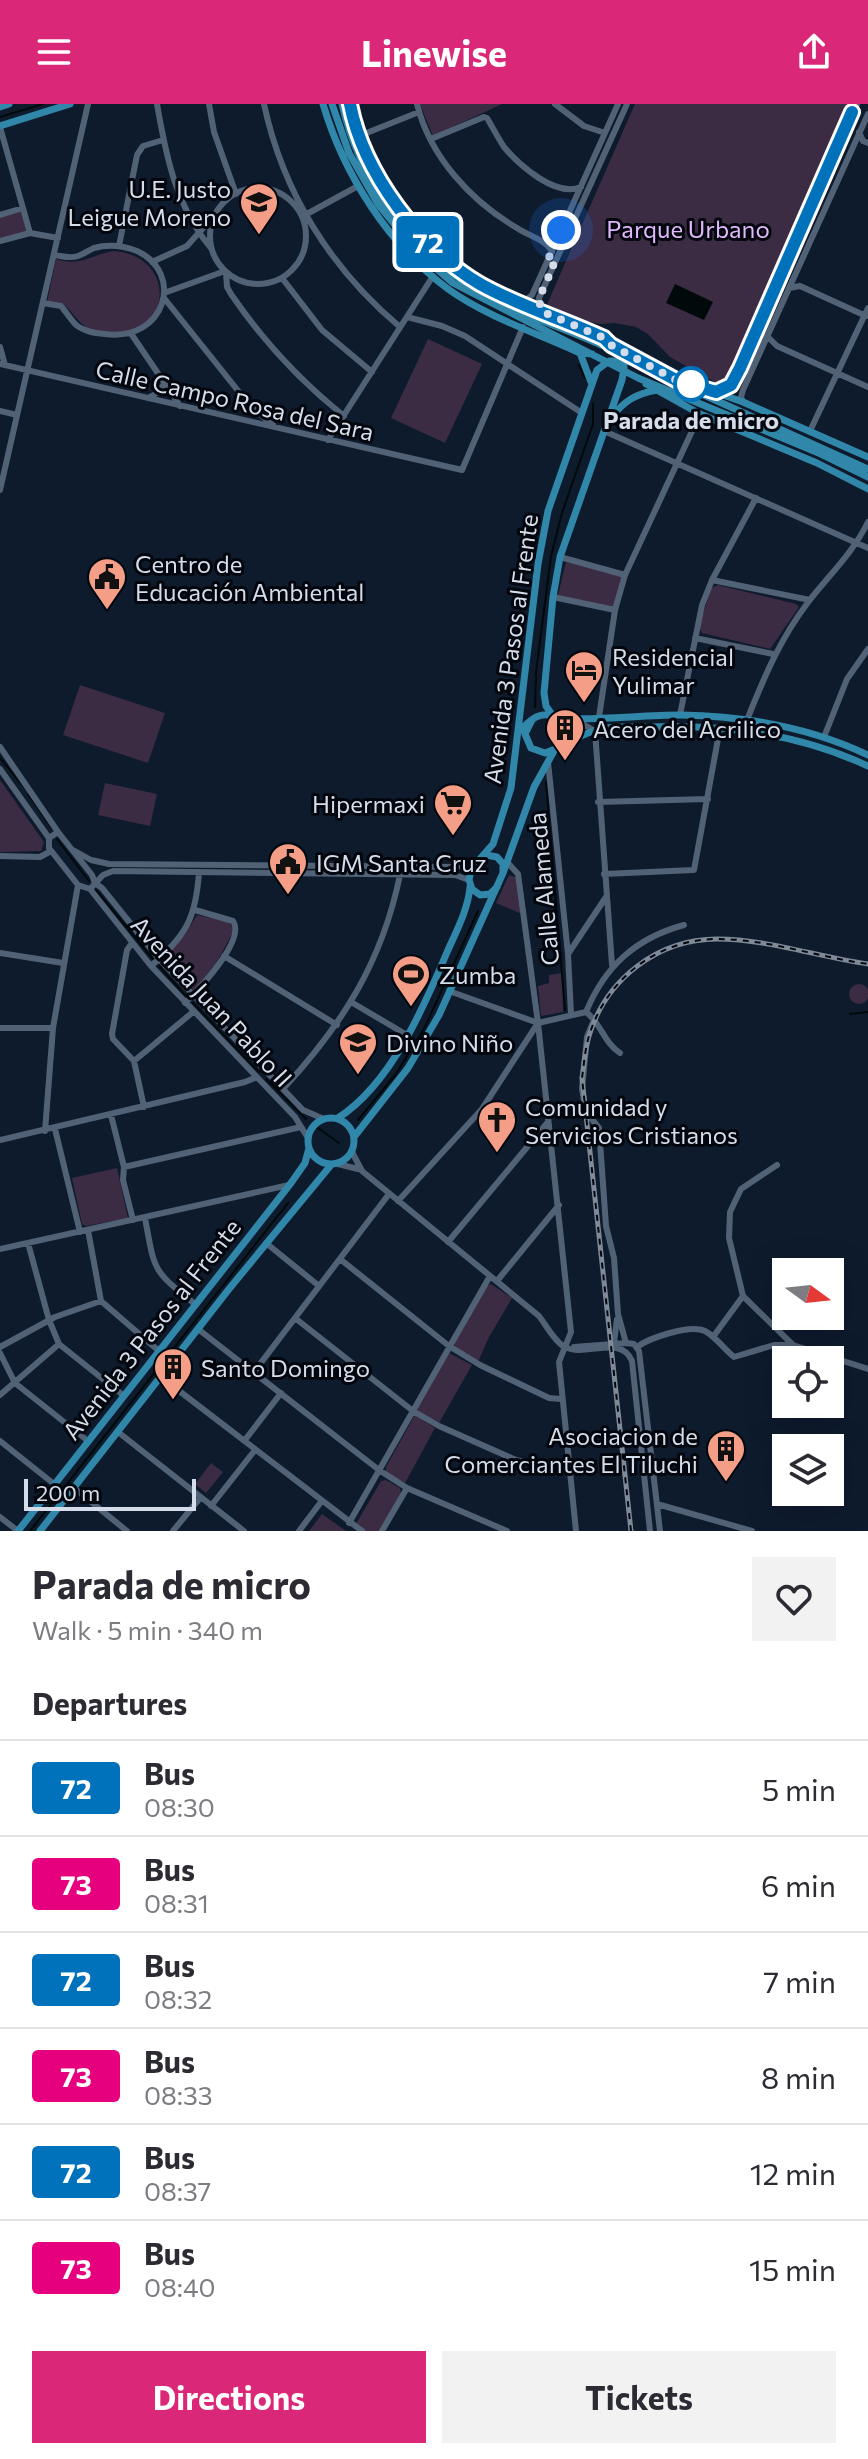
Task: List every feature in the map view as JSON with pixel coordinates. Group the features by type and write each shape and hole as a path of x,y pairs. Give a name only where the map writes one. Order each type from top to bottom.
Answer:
{"main road":[{"path":"0,107 9,104"},
{"path":"0,126 70,104"},
{"path":"323,104 343,157 358,186 387,229 433,276 467,300 523,327 580,353 597,354"},
{"path":"332,104 346,146 364,183 392,224 416,251 453,283 609,361 624,365 648,364"},
{"path":"342,104 351,136 370,177 421,246 458,277 482,292 601,345 612,345"},
{"path":"350,104 359,136 383,185 426,240 477,282 604,338 676,380 868,469"},
{"path":"571,341 580,353 591,382"},
{"path":"612,345 624,365 654,390 700,414 817,463 868,489"},
{"name":"Avenida 3 Pasos al Frente","path":"485,856 493,844 506,808 519,731 543,535 591,382 597,370 609,361"},
{"name":"Avenida 3 Pasos al Frente","path":"555,717 546,706 544,693 560,557 622,380 624,365"},
{"path":"638,378 868,477"},
{"path":"676,380 743,402 868,457"},
{"path":"605,428 627,400 637,394 667,389"},
{"path":"810,431 827,451"},
{"path":"788,440 817,463"},
{"path":"868,755 824,737 783,726 680,715 574,719 542,714 519,731 528,744 540,753 595,731 679,725 720,728 781,736 821,747 868,766"},
{"path":"555,717 564,733 556,749"},
{"path":"528,744 525,734 532,720"},
{"path":"781,736 783,726"},
{"name":"Avenida 3 Pasos al Frente","path":"503,873 534,787 556,749"},
{"path":"338,1118 349,1125 354,1137 352,1152 334,1164 315,1158 309,1148 308,1138 312,1128 324,1119 338,1118 353,1108 373,1087 407,1035 465,911 474,864 485,856 493,855 500,860 503,873 439,1015 408,1068 354,1137"},
{"path":"470,882 476,892 485,895 497,887"},
{"name":"Avenida 3 Pasos al Frente","path":"18,1531 54,1484 79,1467 118,1432 198,1329 222,1284 305,1163 309,1148"},
{"name":"Avenida 3 Pasos al Frente","path":"40,1531 74,1488 88,1441 159,1351 196,1305 266,1243 334,1164"}],"street":[{"path":"0,490 88,104"},
{"path":"157,104 175,184 189,219 225,272 231,294 270,348 293,373 344,416"},
{"path":"209,104 214,132 236,194"},
{"path":"225,272 252,284 267,284 282,278 301,258 305,244 304,215 277,152 264,104"},
{"path":"417,104 431,139 447,166 470,193 518,230 547,243 552,252"},
{"path":"555,104 584,126 605,133"},
{"path":"522,303 532,295 551,264 552,252 618,104"},
{"path":"541,311 539,298 551,264 627,104"},
{"path":"716,392 731,385 740,368 857,104"},
{"path":"359,136 419,112"},
{"path":"743,402 741,397 767,336 867,116 852,112"},
{"path":"431,139 484,117 504,146 543,180 565,190 581,187"},
{"path":"0,126 30,233"},
{"path":"859,132 863,141 868,143"},
{"path":"119,246 137,155 143,146 163,140"},
{"path":"282,195 288,180"},
{"path":"304,215 358,186"},
{"path":"152,262 187,246 212,223 221,206 236,194 259,188 282,195 294,204 347,276 400,327"},
{"path":"0,215 23,208"},
{"path":"212,223 212,249"},
{"path":"0,241 30,233 58,238"},
{"path":"54,255 70,257 94,248 119,246 136,251 152,262 158,270 164,295 251,407 276,429"},
{"path":"43,303 61,306 75,324 89,332 132,335 153,322 164,295 225,272"},
{"path":"328,440 433,276"},
{"path":"282,278 322,330 372,372"},
{"path":"231,294 232,284 238,280"},
{"path":"789,288 800,286 866,317"},
{"path":"810,431 868,308"},
{"path":"407,317 465,336 582,413"},
{"path":"506,365 523,327"},
{"path":"132,335 180,406"},
{"path":"767,336 777,346 868,387"},
{"path":"0,347 2,364"},
{"name":"Calle Campo Rosa del Sara","path":"2,364 462,470 506,365"},
{"path":"740,368 751,373"},
{"path":"148,398 165,383"},
{"path":"244,421 250,415 251,407"},
{"path":"0,411 17,415"},
{"path":"599,717 615,610 625,575 700,414"},
{"path":"605,428 868,548"},
{"path":"680,715 702,605 756,498"},
{"path":"747,720 773,654 810,600 858,543 868,522"},
{"path":"560,557 625,575"},
{"path":"712,580 810,600"},
{"path":"553,597 615,610"},
{"path":"695,638 773,654"},
{"path":"824,737 847,679 868,649"},
{"path":"574,719 595,731 612,965"},
{"path":"604,874 694,870 720,728"},
{"path":"0,747 58,832 92,875 93,885"},
{"name":"Calle Alameda","path":"548,761 568,954 571,1014"},
{"path":"0,769 49,838 51,851 78,885 53,1028 45,1131"},
{"path":"598,802 708,799"},
{"path":"49,838 58,832"},
{"path":"73,850 91,860 109,864 454,867 474,864"},
{"path":"0,865 1,856 40,857 51,851"},
{"path":"508,863 518,874 559,1205 571,1332 559,1362 576,1531"},
{"path":"78,885 93,885 103,875 113,871 455,875 470,882"},
{"path":"151,966 185,930 195,910 199,872"},
{"path":"283,1089 337,1025 351,1002 382,941 400,875"},
{"name":"Avenida Juan Pablo II","path":"93,885 151,966 256,1077 308,1138"},
{"name":"Avenida Juan Pablo II","path":"93,885 102,888 159,959 303,1110 324,1119"},
{"path":"568,954 606,897"},
{"path":"185,1003 224,956 237,927 233,921 195,910"},
{"path":"586,1012 597,986 612,965 651,937 684,925"},
{"path":"132,943 127,950 112,1034 134,1061 144,1107"},
{"path":"0,953 63,963"},
{"path":"224,956 337,1025"},
{"path":"449,991 538,1023 586,1012"},
{"path":"351,1002 407,1035"},
{"path":"134,1061 193,1012"},
{"path":"586,1012 610,1047 620,1053"},
{"path":"594,1020 587,1037 582,1089 586,1112 599,1128 606,1226 614,1258 618,1314 626,1343"},
{"path":"398,1201 482,1109 538,1023"},
{"path":"0,1028 53,1028"},
{"path":"0,1140 245,1082 268,1073"},
{"path":"111,1115 133,1220"},
{"path":"448,1242 549,1122"},
{"path":"124,1167 301,1127"},
{"path":"55,1129 101,1301 159,1351"},
{"path":"352,1152 362,1171 539,1316 567,1347 619,1348 627,1352 632,1361 650,1531"},
{"path":"334,1164 362,1171"},
{"path":"777,1165 741,1189 730,1212 729,1238 743,1296 793,1345"},
{"path":"0,1249 289,1185"},
{"path":"263,1192 271,1195 276,1202"},
{"path":"254,1372 389,1194"},
{"path":"349,1523 449,1346 494,1279 559,1205"},
{"path":"145,1218 157,1271 196,1305"},
{"path":"28,1243 49,1320 59,1344 124,1396"},
{"path":"266,1243 319,1286"},
{"path":"340,1259 449,1346 480,1365 549,1398 561,1399"},
{"path":"713,1337 743,1296"},
{"path":"0,1347 49,1320 101,1301"},
{"path":"614,1343 618,1314"},
{"path":"295,1318 413,1411 502,1454 569,1472"},
{"path":"198,1329 379,1470 407,1488 498,1530 507,1531"},
{"path":"637,1347 650,1338 693,1329 703,1330 738,1358 774,1345 793,1345 868,1369"},
{"path":"567,1347 614,1343 637,1347 660,1531"},
{"path":"0,1395 59,1344"},
{"path":"0,1353 15,1383 88,1441"},
{"path":"161,1377 362,1531"},
{"path":"245,1440 281,1393"},
{"path":"636,1406 646,1405"},
{"path":"118,1432 244,1531"},
{"path":"0,1441 54,1484"},
{"path":"211,1506 255,1450"},
{"path":"74,1488 127,1531"},
{"path":"382,1531 407,1488"},
{"path":"173,1531 200,1498"},
{"path":"299,1531 321,1502"},
{"path":"657,1504 752,1531"},
{"path":"0,1517 18,1531"}],"green space":[{"path":"420,104 502,104 433,136"},
{"name":"Parque Urbano","path":"635,104 853,104 831,161 827,162 742,349 739,367 728,382 718,388 713,386 713,381 670,357 648,334 636,327 600,324 545,309"},
{"path":"21,211 27,232 0,239 0,217"},
{"path":"114,251 134,256 149,266 157,279 160,294 157,309 148,321 134,329 95,331 85,326 62,303 47,302 56,259 72,262"},
{"path":"428,339 482,364 445,443 391,418"},
{"path":"566,562 622,577 613,609 558,595"},
{"path":"718,585 799,607 770,649 702,633 699,627 711,588"},
{"path":"80,685 165,713 148,763 63,735"},
{"path":"0,780 44,842 41,851 0,852"},
{"path":"105,783 157,794 150,826 98,815"},
{"path":"509,875 517,878 522,914 496,903"},
{"path":"197,915 229,922 234,930 218,960 194,991 164,959"},
{"path":"562,973 563,1012 541,1016 538,986 549,983 549,975"},
{"path":"859,984 866,987 869,994 866,1001 859,1004 852,1001 849,994 852,987"},
{"path":"117,1168 128,1218 86,1226 82,1224 72,1178"},
{"path":"491,1284 512,1298 478,1362 455,1347 455,1343"},
{"path":"449,1353 472,1365 439,1423 418,1411 418,1406"},
{"path":"415,1415 435,1428 405,1483 386,1472 386,1467"},
{"path":"211,1463 223,1472 206,1493 195,1484"},
{"path":"386,1480 400,1488 401,1494 380,1531 362,1531 356,1524 381,1481"},
{"path":"322,1514 346,1531 309,1531"}],"shaded area":[{"path":"675,284 713,302 704,320 666,303"}],"waterway":[{"path":"0,117 43,104"},
{"path":"579,365 585,378"},
{"path":"535,707 536,672 551,556 562,513 593,424 593,404"},
{"path":"0,758 25,788"},
{"path":"546,782 565,1010"},
{"path":"28,794 52,828"},
{"path":"57,839 89,881"},
{"path":"96,890 153,959"},
{"path":"358,1120 396,1074 425,1027 478,911"},
{"path":"159,966 186,996"},
{"path":"193,1003 259,1072"},
{"path":"850,1014 868,1012"},
{"path":"266,1079 306,1119"},
{"path":"318,1128 339,1143"},
{"path":"30,1531 288,1203"}],"railway":[{"path":"631,1531 582,1078 588,1041 597,1015 621,980 637,966 674,946 695,941 755,942 868,964"}],"bus line":[{"name":"72","path":"350,104 359,136 383,185 426,240 462,272 493,291 604,338 611,345 676,380 716,392 731,385 740,368 852,112"}],"place":[{"name":"U.E. Justo Leigue Moreno","path":"259,236"},
{"name":"Parada de micro","path":"691,384"},
{"name":"Centro de Educación Ambiental","path":"107,611"},
{"name":"Residencial Yulimar","path":"584,704"},
{"name":"Acero del Acrilico","path":"565,762"},
{"name":"Hipermaxi","path":"453,837"},
{"name":"IGM Santa Cruz","path":"288,896"},
{"name":"Zumba","path":"411,1008"},
{"name":"Divino Niño","path":"358,1076"},
{"name":"Comunidad y Servicios Cristianos","path":"497,1154"},
{"name":"Santo Domingo","path":"173,1401"},
{"name":"Asociacion de Comerciantes El Tiluchi","path":"726,1483"}],"route":[{"path":"561,230 547,262 550,266 554,265 539,298 541,311 604,338 611,345 676,380 704,387 691,384"}]}
